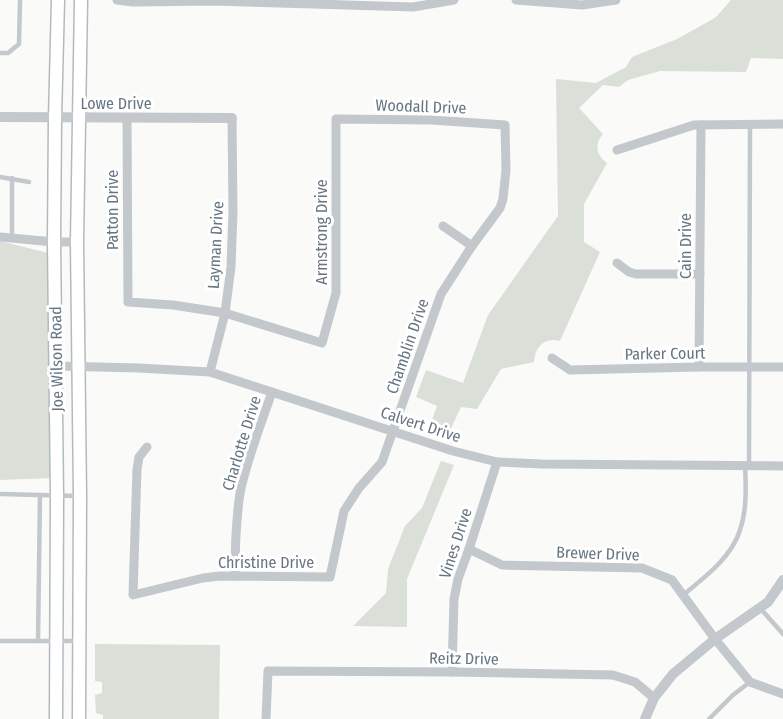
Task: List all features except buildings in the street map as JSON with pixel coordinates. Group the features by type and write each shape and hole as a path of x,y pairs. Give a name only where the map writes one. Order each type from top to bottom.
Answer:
{"main road":[{"name":"Joe Wilson Road","path":"56,719 57,496 54,242 58,0"},
{"name":"Joe Wilson Road","path":"80,719 78,118 81,0"}],"street":[{"path":"117,0 133,2 215,0 413,7 454,0"},
{"path":"516,0 582,5 616,0"},
{"name":"Lowe Drive","path":"0,117 232,118"},
{"name":"Patton Drive","path":"127,118 128,303 173,305 225,313"},
{"name":"Layman Drive","path":"210,372 225,313 231,267 232,118"},
{"name":"Armstrong Drive","path":"225,313 322,343 336,293 336,119"},
{"name":"Woodall Drive","path":"336,119 431,120 505,125"},
{"path":"617,150 700,124 783,124"},
{"name":"Cain Drive","path":"699,367 700,124"},
{"name":"Chamblin Drive","path":"330,577 344,511 359,488 382,462 441,294 500,208 506,170 505,125"},
{"path":"443,226 472,246"},
{"path":"0,237 78,242"},
{"path":"617,263 629,272 636,273 700,273"},
{"name":"Parker Court","path":"552,358 570,370 783,368"},
{"name":"Calvert Drive","path":"56,366 210,372 453,451 497,462 783,466"},
{"name":"Charlotte Drive","path":"235,576 236,524 244,476 272,392"},
{"name":"Christine Drive","path":"147,447 139,456 137,469 133,595 220,576 330,577"},
{"name":"Vines Drive","path":"452,672 454,599 458,579 497,462"},
{"name":"Brewer Drive","path":"469,549 502,565 642,568 672,580 750,682"},
{"path":"645,719 654,698 673,674 715,639 768,602 783,580"},
{"name":"Reitz Drive","path":"266,719 268,671 613,675 635,682 654,698"},
{"path":"750,682 783,694"}],"lane":[{"path":"0,53 8,53 19,44 20,0"},
{"path":"683,595 718,565 736,540 741,528 744,509 750,368 750,124"},
{"path":"0,177 29,182"},
{"path":"12,178 12,238"},
{"path":"0,494 80,496"},
{"path":"39,641 40,495"},
{"path":"760,608 783,634"},
{"path":"0,641 80,641"},
{"path":"709,719 750,682"}],"shaded area":[{"path":"731,0 783,0 783,59 751,58 746,72 660,71 628,80 619,87 603,85 579,108 603,134 597,145 600,156 607,163 584,204 584,242 600,252 560,341 549,340 541,344 534,362 501,369 477,409 461,407 446,439 427,434 437,406 416,397 426,370 463,383 488,315 558,216 556,79 596,83 626,67 632,57 677,39 713,19"},
{"path":"0,241 52,254 53,478 0,480"},
{"path":"441,461 454,465 407,579 407,627 353,626 386,593 388,569 405,526 422,508"},
{"path":"95,644 220,645 219,719 103,719 103,715 96,713 95,695 102,693 102,682 95,681"}]}
